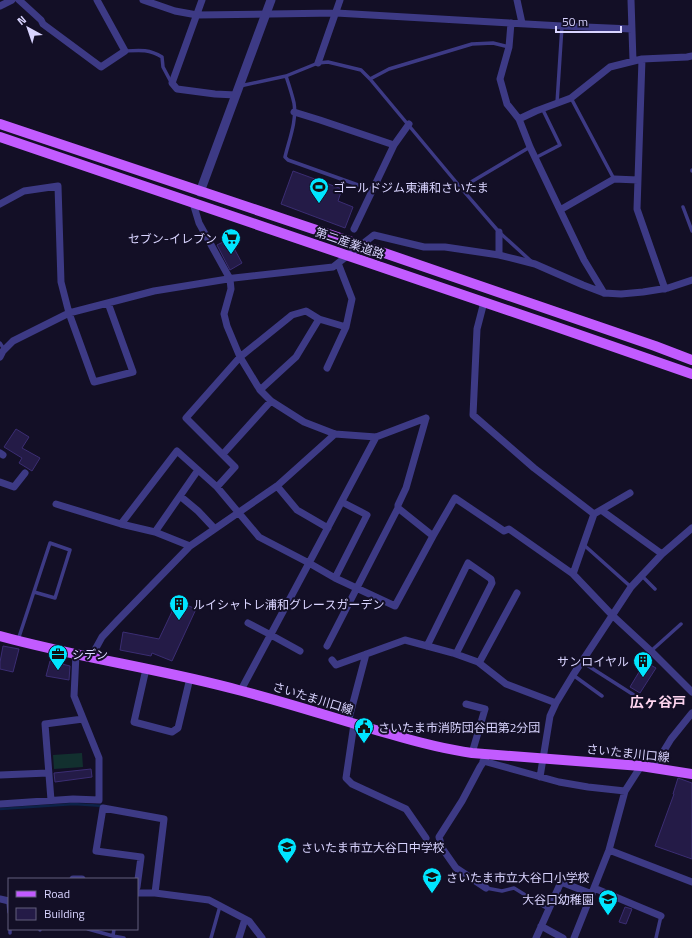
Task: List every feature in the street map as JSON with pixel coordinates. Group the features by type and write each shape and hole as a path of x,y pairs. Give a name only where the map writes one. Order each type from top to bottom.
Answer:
{"main road":[{"name":"第二産業道路","path":"0,124 361,245 692,360"},
{"name":"第二産業道路","path":"0,137 692,374"},
{"name":"さいたま川口線","path":"0,636 241,690 351,723 434,746 472,753 486,758 543,758 654,767 692,774"}],"street":[{"path":"0,6 12,0"},
{"path":"19,0 41,20 43,24 101,67 125,51 97,0"},
{"path":"143,0 175,11 197,15 336,13 562,26 632,28"},
{"path":"202,0 172,83 177,89 215,94 238,90"},
{"path":"200,192 271,0"},
{"path":"318,63 340,0"},
{"path":"517,0 522,23"},
{"path":"631,0 632,61"},
{"path":"511,23 509,47 500,78 507,104 519,120 534,158 584,260 604,293"},
{"path":"519,120 542,108 571,98 610,67 642,59 692,56"},
{"path":"642,59 637,209 665,289"},
{"path":"294,112 394,145"},
{"path":"354,228 394,145 409,124"},
{"path":"560,210 614,179 638,180"},
{"path":"0,204 24,191 58,186 61,282 69,313 94,382 133,372 108,303"},
{"path":"193,203 199,223 230,279 231,289 224,314 227,326 240,357 260,390 271,401 304,422 335,434 376,436 426,418 406,488 398,508 327,646"},
{"path":"499,232 499,255"},
{"path":"0,357 2,346 69,313 154,290 230,279 333,267 374,235 424,247 445,247 499,255 535,264 604,293 621,294 665,289 692,280"},
{"path":"327,368 346,327 352,300 338,263"},
{"path":"484,302 477,329 474,415 534,468 594,514"},
{"path":"217,487 236,467 186,418 240,357 292,316 306,311 319,319 346,327"},
{"path":"260,390 296,357 319,319"},
{"path":"223,454 271,401"},
{"path":"91,657 102,637 190,546 277,486 335,434"},
{"path":"241,690 376,436"},
{"path":"122,524 177,451 217,487 259,538 335,578 395,606 433,536 456,498 504,531 509,529 573,574 612,615 692,692"},
{"path":"155,532 198,470"},
{"path":"0,482 14,487 25,473"},
{"path":"277,486 297,510 328,528"},
{"path":"573,574 594,514 630,493"},
{"path":"180,496 198,511 214,528"},
{"path":"335,578 367,515 342,502"},
{"path":"56,504 122,524 155,532 190,546"},
{"path":"398,508 433,536"},
{"path":"602,510 662,554"},
{"path":"540,777 550,716 573,675 631,588 662,554 692,528"},
{"path":"427,646 468,563 491,579 492,583 456,654"},
{"path":"479,663 517,593"},
{"path":"248,623 300,650"},
{"path":"332,660 336,665 405,640 456,654 479,663 506,684 556,703"},
{"path":"0,804 73,798 100,800 98,758 74,696 76,654"},
{"path":"366,654 351,723 346,778 352,784 406,809 426,838"},
{"path":"146,669 134,722 172,732 178,728 190,678"},
{"path":"466,704 485,709 472,753"},
{"path":"654,767 671,738 692,714"},
{"path":"51,800 45,724 83,719"},
{"path":"486,888 456,868 442,848 438,837 462,801 486,758 559,782 625,791"},
{"path":"574,938 609,850 625,791 641,766"},
{"path":"0,775 48,773"},
{"path":"138,880 141,857 96,851 103,808 164,819 155,893"},
{"path":"609,850 692,882"},
{"path":"536,938 561,882 593,891 661,916"},
{"path":"138,892 209,900 249,921 262,938"},
{"path":"239,938 245,919"},
{"path":"541,926 563,938"}],"lane":[{"path":"557,103 562,26"},
{"path":"370,79 389,69 472,44 493,43 509,47"},
{"path":"125,51 141,50 156,53 162,57 163,67 172,83"},
{"path":"238,90 286,76 318,63 328,62 361,70 409,124 499,232 535,264"},
{"path":"286,76 294,104 294,122 286,157 288,160 372,190"},
{"path":"571,98 614,179"},
{"path":"534,158 560,145 542,108"},
{"path":"461,188 530,147"},
{"path":"683,207 692,231"},
{"path":"18,641 34,592 50,543 70,550 55,598 34,592"},
{"path":"583,545 631,588"},
{"path":"641,576 655,589"},
{"path":"651,651 681,624"},
{"path":"582,662 637,697"},
{"path":"573,675 602,696"},
{"path":"486,888 502,891 514,888 548,909"},
{"path":"210,938 220,906"},
{"path":"656,938 661,916"},
{"path":"92,930 124,938"},
{"path":"113,936 114,930"}],"green space":[{"path":"82,753 83,767 54,769 53,755"}],"building":[{"path":"293,171 342,189 338,201 353,207 345,228 281,204"},
{"path":"229,239 242,263 230,270 217,245"},
{"path":"16,429 29,437 22,448 40,458 32,471 19,463 22,458 4,447"},
{"name":"ルイシャトレ浦和グレースガーデン","path":"177,601 196,609 172,661 152,653 151,656 120,650 123,632 159,639"},
{"path":"3,646 19,649 13,672 0,669"},
{"path":"50,661 70,666 69,680 46,676"},
{"name":"サンロイヤル","path":"645,662 656,668 640,693 630,687"},
{"path":"91,769 92,777 55,782 54,773"},
{"path":"678,778 692,783 692,859 655,846 674,794"},
{"path":"625,907 632,909 626,924 619,922"}],"waterway":[{"path":"0,809 74,804 103,806"}],"place":[{"name":"ゴールドジム東浦和さいたま","path":"319,204"},
{"name":"セブン-イレブン","path":"231,255"},
{"name":"ルイシャトレ浦和グレースガーデン","path":"179,621"},
{"name":"シデン","path":"58,671"},
{"name":"サンロイヤル","path":"643,678"},
{"name":"さいたま市消防団谷田第2分団","path":"364,744"},
{"name":"さいたま市立大谷口中学校","path":"287,864"},
{"name":"さいたま市立大谷口小学校","path":"432,894"},
{"name":"大谷口幼稚園","path":"608,916"}],"district":[{"name":"広ヶ谷戸","path":"658,701"}]}
